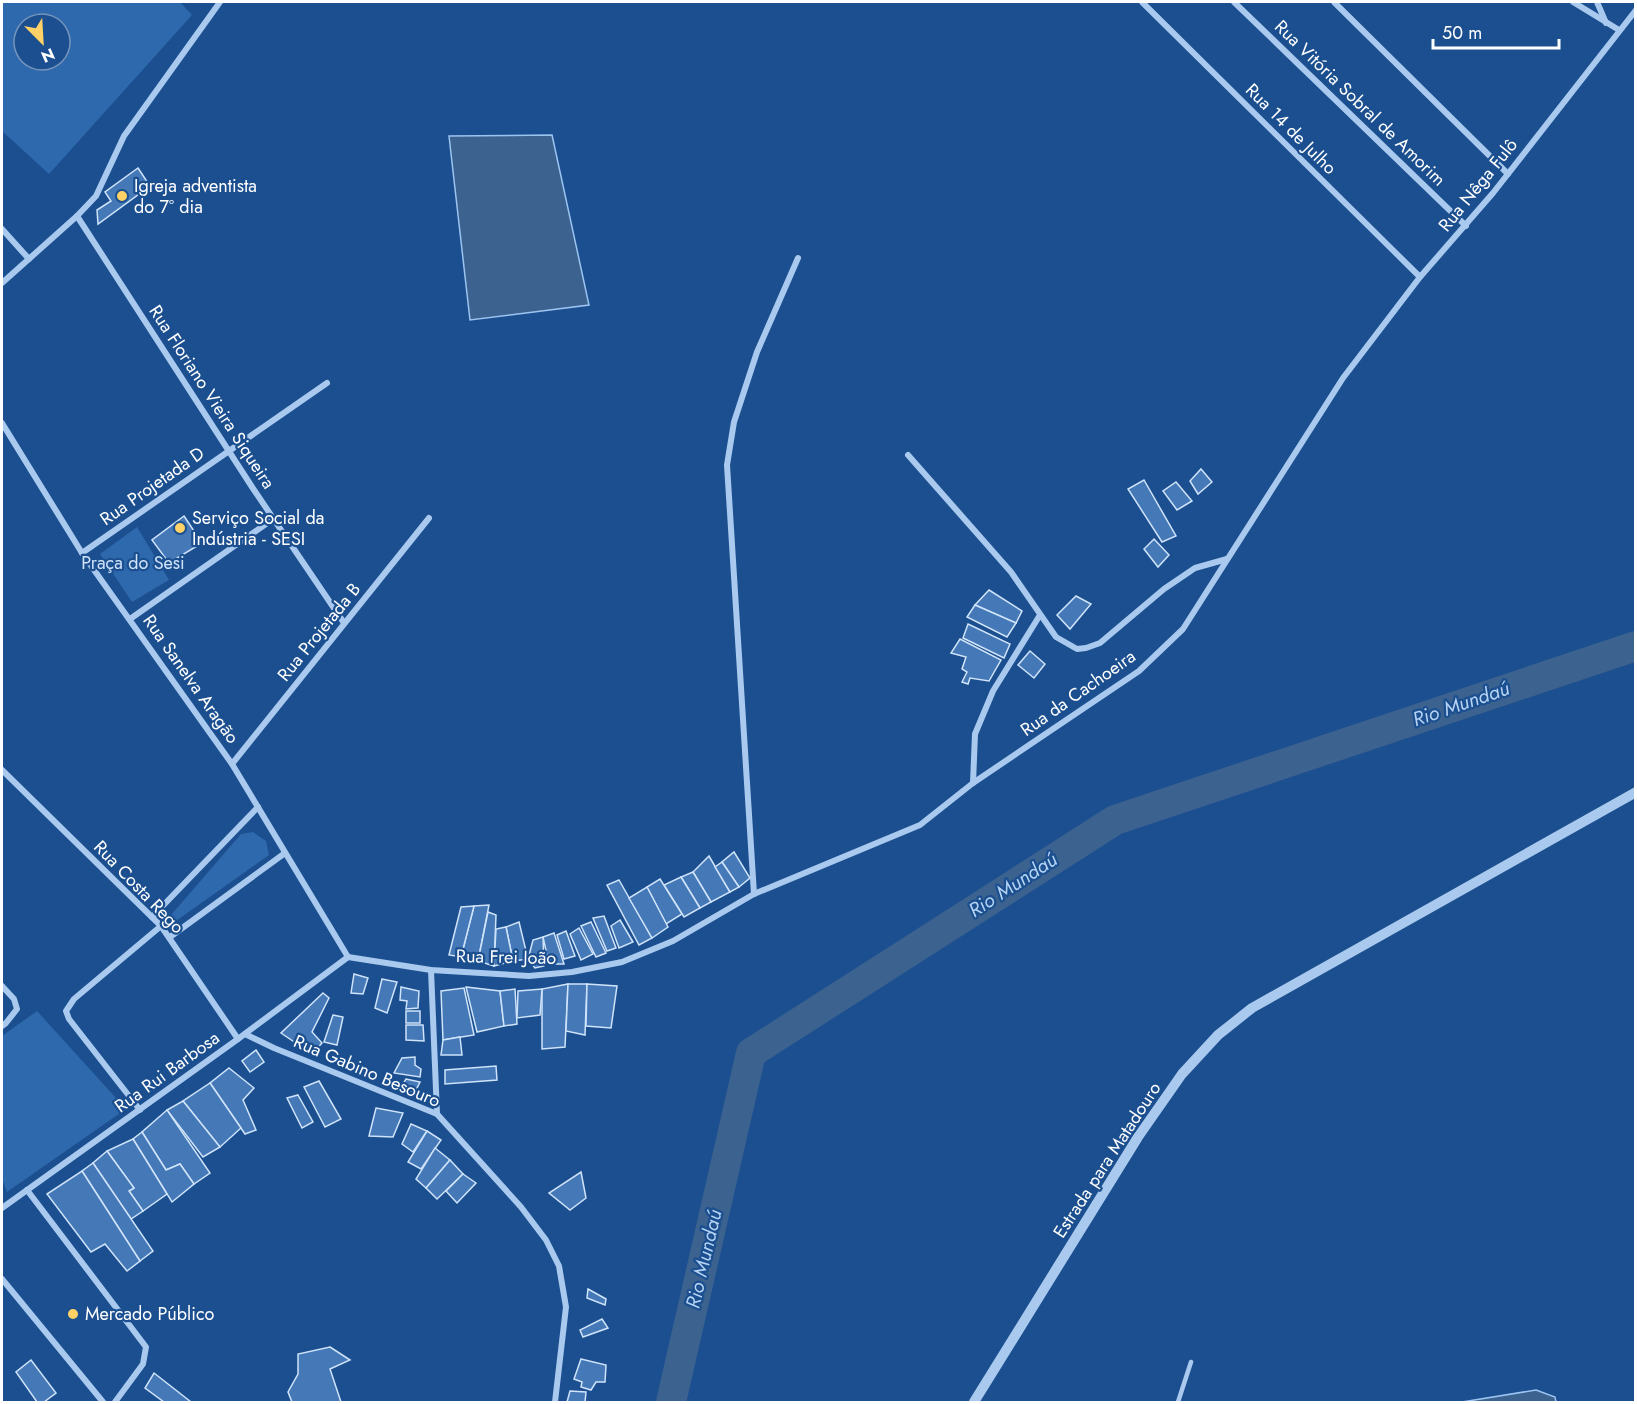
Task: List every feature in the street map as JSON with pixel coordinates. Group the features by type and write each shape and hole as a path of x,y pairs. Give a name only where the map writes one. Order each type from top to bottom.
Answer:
{"street":[{"path":"2,283 96,196 124,136 220,2"},
{"name":"Rua 14 de Julho","path":"1142,2 1420,277"},
{"name":"Rua Vitória Sobral de Amorim","path":"1234,2 1466,226"},
{"path":"1334,2 1508,174"},
{"path":"1573,2 1619,30"},
{"path":"1597,2 1607,23"},
{"name":"Rua Nêga Fulô","path":"1343,378 1420,277 1466,226 1508,174 1635,10"},
{"name":"Rua Floriano Vieira Siqueira","path":"77,216 273,519 344,623"},
{"path":"2,229 29,259"},
{"path":"754,894 727,465 734,422 754,362 798,258"},
{"name":"Rua da Cachoeira","path":"754,894 920,825 973,783 1139,671 1183,629 1343,378"},
{"name":"Rua Projetada D","path":"82,553 327,383"},
{"name":"Rua Sanelva Aragão","path":"2,423 82,553 232,764 348,957"},
{"path":"908,455 1011,572 1056,636 1077,649 1100,643 1164,589 1195,568 1227,559"},
{"name":"Rua Projetada B","path":"232,764 429,518"},
{"path":"130,620 273,519"},
{"path":"973,783 975,734 993,691 1040,615"},
{"name":"Rua Costa Rego","path":"2,770 161,926 238,1039"},
{"name":"Estrada para Matadouro","path":"974,1402 1138,1137 1182,1074 1218,1035 1252,1008 1635,792"},
{"path":"152,917 258,807"},
{"path":"170,937 285,853"},
{"name":"Rua Frei João","path":"348,957 430,970 529,976 572,972 622,962 673,941 754,894"},
{"path":"140,1110 69,1019 66,1011 74,999 161,926"},
{"name":"Rua Rui Barbosa","path":"2,1205 27,1190 140,1110 348,957"},
{"path":"430,970 437,1114"},
{"path":"2,986 14,999 17,1009 2,1026"},
{"name":"Rua Gabino Besouro","path":"246,1034 274,1048 437,1114 521,1208 546,1240 559,1266 566,1306 555,1402"},
{"path":"27,1190 146,1347 143,1364 115,1402"},
{"path":"2,1280 103,1402"}],"lane":[{"path":"1178,1402 1191,1362"}],"green space":[{"path":"2,2 180,2 192,15 49,174 2,131"},
{"name":"Praça do Sesi","path":"137,527 169,580 132,602 100,554"},
{"path":"253,832 266,841 269,855 176,921 171,915 241,834"},
{"path":"37,1011 126,1109 7,1192 2,1179 2,1036"}],"shaded area":[{"path":"552,135 589,305 470,320 449,136"},
{"path":"1536,1390 1555,1397 1556,1402 1462,1402"}],"building":[{"name":"Igreja adventista do 7º dia","path":"138,168 150,186 98,224 97,210 111,201 105,192"},
{"path":"1201,469 1212,482 1198,494 1190,481"},
{"path":"1144,480 1176,536 1162,542 1128,489"},
{"path":"1176,482 1192,501 1177,510 1163,491"},
{"name":"Serviço Social da Indústria - SESI","path":"184,516 202,543 169,563 152,540"},
{"path":"1154,539 1169,555 1158,567 1144,549"},
{"path":"989,590 1022,611 1016,623 975,605"},
{"path":"1076,596 1091,604 1070,629 1057,615"},
{"path":"975,605 1016,623 1007,637 967,617"},
{"path":"968,624 1010,644 1004,658 963,638"},
{"path":"960,639 1001,660 989,681 970,678 968,684 962,682 967,672 962,669 966,657 951,653"},
{"path":"1030,651 1045,664 1034,678 1018,665"},
{"path":"734,852 750,878 739,887 722,862"},
{"path":"709,856 730,892 711,902 693,872"},
{"path":"722,862 739,887 730,892 715,867"},
{"path":"693,872 711,902 700,908 681,877"},
{"path":"681,877 700,908 684,917 664,885"},
{"path":"660,879 682,914 666,924 647,887"},
{"path":"619,880 652,938 639,945 607,885"},
{"path":"647,887 668,927 652,938 629,898"},
{"path":"489,905 478,961 461,957 474,906"},
{"path":"474,906 461,957 449,955 461,907"},
{"path":"488,912 496,915 494,966 478,961"},
{"path":"604,916 616,948 607,951 593,918"},
{"path":"620,920 633,942 619,948 611,926"},
{"path":"519,922 528,959 513,961 506,927"},
{"path":"591,922 606,953 596,957 581,926"},
{"path":"506,927 513,961 494,966 496,929"},
{"path":"579,928 593,954 581,960 570,934"},
{"path":"566,931 575,956 564,959 557,935"},
{"path":"554,933 564,964 549,964 543,937"},
{"path":"543,937 544,966 535,968 528,959 533,940"},
{"path":"354,974 368,978 363,994 351,993"},
{"path":"382,979 397,982 387,1013 375,1008"},
{"path":"568,984 565,1047 542,1049 542,989"},
{"path":"568,984 587,984 585,1035 566,1031"},
{"path":"587,984 617,986 611,1028 586,1026"},
{"path":"401,987 419,991 418,1008 406,1009 407,1001 400,1000"},
{"path":"466,987 500,991 504,1026 477,1032"},
{"path":"464,988 474,1035 443,1040 441,991"},
{"path":"515,989 517,1024 504,1026 500,991"},
{"path":"542,989 540,1015 517,1018 518,991"},
{"path":"323,993 329,998 312,1032 322,1043 312,1054 281,1033"},
{"path":"406,1011 420,1011 420,1023 406,1023"},
{"path":"333,1015 343,1017 337,1045 324,1042"},
{"path":"406,1025 423,1025 424,1041 406,1040"},
{"path":"460,1037 462,1055 441,1055 443,1040"},
{"path":"256,1050 264,1062 250,1072 242,1061"},
{"path":"415,1057 415,1065 421,1069 420,1077 394,1073 402,1058"},
{"path":"496,1066 497,1080 445,1084 445,1070"},
{"path":"229,1068 254,1088 243,1100 256,1130 245,1134 210,1083"},
{"path":"406,1079 420,1082 415,1092 401,1087"},
{"path":"319,1081 341,1119 325,1127 304,1087"},
{"path":"210,1083 241,1128 220,1147 183,1101"},
{"path":"298,1095 313,1122 302,1128 287,1098"},
{"path":"183,1101 220,1147 203,1157 167,1110"},
{"path":"376,1108 403,1113 393,1137 369,1136"},
{"path":"167,1110 210,1173 194,1184 180,1164 166,1170 142,1132"},
{"path":"411,1124 427,1131 413,1152 402,1144"},
{"path":"427,1131 441,1140 421,1169 408,1162"},
{"path":"142,1132 166,1170 180,1164 194,1184 172,1202 133,1139"},
{"path":"133,1139 167,1194 143,1211 129,1191 134,1188 107,1151"},
{"path":"435,1148 450,1160 426,1188 416,1179"},
{"path":"107,1151 134,1188 129,1191 143,1211 131,1219 93,1163"},
{"path":"450,1160 463,1174 437,1199 426,1188"},
{"path":"93,1163 153,1251 140,1261 82,1171"},
{"path":"82,1171 140,1261 127,1271 105,1244 91,1252 47,1194"},
{"path":"581,1172 586,1198 570,1210 549,1193"},
{"path":"463,1174 476,1183 457,1203 446,1191"},
{"path":"588,1289 606,1299 605,1305 587,1298"},
{"path":"602,1319 608,1328 583,1337 580,1330"},
{"path":"330,1347 350,1360 330,1369 341,1402 292,1402 288,1392 298,1374 298,1354"},
{"path":"581,1359 606,1365 605,1382 596,1382 591,1390 581,1387 582,1382 574,1379"},
{"path":"31,1360 56,1393 44,1402 37,1402 16,1372"},
{"path":"154,1373 191,1402 164,1402 145,1388"},
{"path":"570,1391 586,1392 585,1402 567,1402"}],"waterway":[{"name":"Rio Mundaú","path":"671,1402 751,1053 1115,820 1636,646"}],"place":[{"name":"Igreja adventista do 7º dia","path":"122,196"},
{"name":"Serviço Social da Indústria - SESI","path":"180,528"},
{"name":"Mercado Público","path":"73,1314"}]}
